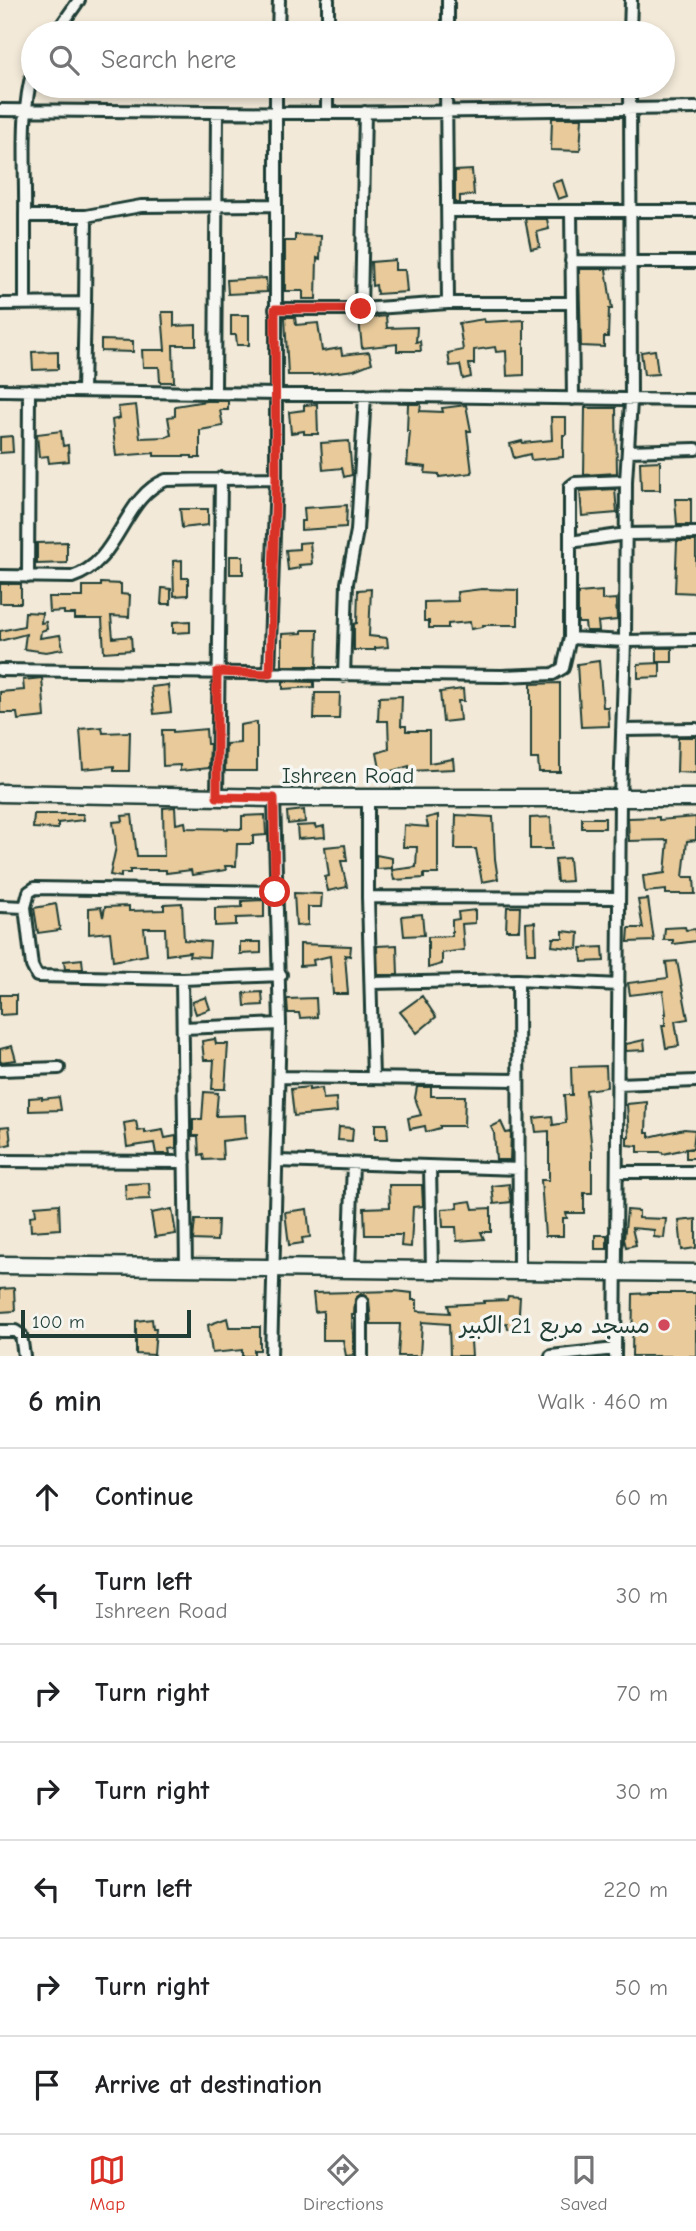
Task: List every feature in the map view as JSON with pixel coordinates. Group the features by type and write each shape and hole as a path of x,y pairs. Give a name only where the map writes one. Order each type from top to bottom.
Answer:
{"street":[{"path":"64,21 79,0"},
{"path":"278,21 279,0"},
{"path":"328,0 328,21"},
{"path":"448,0 448,21"},
{"path":"630,21 631,0"},
{"path":"25,304 28,98"},
{"path":"270,674 276,478 276,98"},
{"path":"327,98 327,113"},
{"path":"446,98 448,303"},
{"path":"551,1356 615,1352 620,798 626,481 631,401 629,98"},
{"path":"0,110 327,113 696,108"},
{"path":"361,309 365,112"},
{"path":"215,393 217,113"},
{"path":"25,216 86,216 141,206 275,205"},
{"path":"448,211 696,211"},
{"path":"571,211 573,399"},
{"path":"83,390 86,216"},
{"path":"571,261 696,262"},
{"path":"0,304 85,303"},
{"path":"275,309 361,309 448,303 571,303"},
{"path":"0,390 696,400"},
{"path":"28,577 29,390"},
{"path":"344,676 347,583 357,531 365,395"},
{"path":"628,451 696,449"},
{"path":"217,797 221,478"},
{"path":"0,576 72,577 82,574 110,547 137,503 152,486 166,480 276,478"},
{"path":"0,670 344,676 553,674 563,668 570,638 572,485 626,481"},
{"path":"570,542 626,534 696,533"},
{"path":"570,638 625,641 696,640"},
{"path":"622,730 696,729"},
{"name":"Ishreen Road","path":"0,793 274,798 696,799"},
{"path":"271,1356 281,975 275,892 274,798"},
{"path":"368,798 373,1078"},
{"path":"275,892 35,888 29,892 26,907 32,966 37,976 182,979 281,975"},
{"path":"368,897 619,898"},
{"path":"0,906 26,907"},
{"path":"182,979 186,1267"},
{"path":"372,983 518,980 619,985"},
{"path":"518,980 519,1271"},
{"path":"183,1028 280,1024"},
{"path":"0,1070 59,1068"},
{"path":"280,1077 518,1080"},
{"path":"618,1084 696,1081"},
{"path":"0,1161 185,1161"},
{"path":"278,1161 519,1170"},
{"path":"349,1269 353,1164"},
{"path":"430,1167 432,1270"},
{"path":"617,1172 696,1172"},
{"path":"0,1265 696,1273"},
{"path":"362,1302 362,1356"},
{"path":"0,1331 15,1331 21,1335 24,1356"}],"building":[{"path":"552,118 582,118 580,151 551,150"},
{"path":"472,170 474,195 460,196 460,203 455,203 455,171"},
{"path":"562,180 567,196 558,199 552,183"},
{"path":"525,219 547,219 549,229 537,232 540,247 531,249"},
{"path":"295,235 321,236 320,259 317,258 316,299 303,299 303,291 285,291 285,241 295,241"},
{"path":"395,260 395,270 405,270 407,292 377,294 376,285 372,286 371,262"},
{"path":"579,269 606,269 612,309 609,309 608,337 604,337 604,347 581,346"},
{"path":"266,278 267,292 228,294 227,280"},
{"path":"162,312 174,312 174,326 196,325 196,345 173,345 174,382 160,382 159,367 143,367 142,350 165,350"},
{"path":"231,315 249,315 249,345 237,345 236,335 231,335"},
{"path":"386,316 387,328 417,327 416,342 420,341 421,351 397,351 397,344 362,348 359,319"},
{"path":"285,317 295,317 296,325 318,323 322,351 341,348 342,355 369,352 372,363 354,370 288,375"},
{"path":"484,319 485,322 524,320 524,375 507,376 506,351 496,352 495,347 474,350 474,364 469,364 471,377 463,379 460,365 450,366 448,353 463,350 459,323"},
{"path":"101,340 133,341 133,352 101,351"},
{"path":"655,350 658,374 644,375 641,352"},
{"path":"58,351 58,369 33,370 32,352"},
{"path":"228,401 228,410 220,410 223,426 200,430 200,458 154,456 154,453 116,456 112,420 120,418 118,407 136,405 140,438 166,437 171,435 168,417 175,416 175,406"},
{"path":"317,404 318,434 304,434 304,431 291,433 289,412 304,410 304,405"},
{"path":"408,404 421,404 420,411 443,412 442,408 466,405 471,431 467,431 472,473 439,477 439,474 425,473 426,467 407,465 410,431 407,431"},
{"path":"585,408 616,408 617,473 584,475"},
{"path":"551,417 566,417 563,457 531,460 530,454 514,458 510,444 552,440"},
{"path":"61,431 63,446 68,445 69,461 49,463 48,456 39,457 37,434"},
{"path":"12,436 13,452 0,453 0,437"},
{"path":"349,441 352,475 344,477 342,468 323,470 321,443"},
{"path":"660,461 660,490 641,490 640,462"},
{"path":"615,489 617,513 582,516 580,491"},
{"path":"675,499 691,499 691,525 677,525"},
{"path":"347,505 346,527 301,530 301,521 305,521 304,508"},
{"path":"180,509 208,509 208,525 182,528"},
{"path":"677,541 696,541 696,593 675,592"},
{"path":"67,542 67,563 37,564 37,543"},
{"path":"310,542 312,564 299,565 300,568 288,570 286,550 299,549 299,543"},
{"path":"230,556 243,556 243,574 230,574"},
{"path":"182,560 182,578 188,578 188,595 174,596 173,561"},
{"path":"101,583 121,584 121,594 130,595 129,617 111,616 113,638 131,636 132,650 104,652 102,619 75,619 75,614 64,614 64,611 49,612 48,597 83,597 83,586 101,586"},
{"path":"0,584 21,584 21,603 0,603"},
{"path":"162,588 171,589 171,604 161,604"},
{"path":"371,589 369,636 387,638 388,647 354,650 358,590"},
{"path":"482,589 518,590 518,625 483,625 471,629 470,622 448,624 448,628 429,628 429,621 424,621 424,602 458,601 457,592"},
{"path":"602,591 602,600 616,599 617,620 598,622 599,631 586,631 585,623 578,623 578,593"},
{"path":"25,612 42,613 41,623 46,622 47,629 41,631 40,638 60,635 63,649 46,652 24,649 26,634 0,641 0,631 24,626"},
{"path":"190,621 190,632 173,633 173,622"},
{"path":"302,630 318,630 317,666 282,666 282,634 302,633"},
{"path":"657,648 672,648 672,662 657,662"},
{"path":"599,661 603,707 608,707 609,726 581,727 577,664"},
{"path":"660,663 660,677 638,678 638,664"},
{"path":"42,678 45,717 18,720 17,713 0,713 0,692 24,690 23,680"},
{"path":"283,681 314,682 314,687 283,689"},
{"path":"560,683 560,772 539,772 538,759 531,759 531,684"},
{"path":"168,685 171,712 154,714 151,687"},
{"path":"463,689 464,701 458,701 460,720 443,722 440,692"},
{"path":"315,693 340,693 339,719 314,719"},
{"path":"402,696 401,726 406,726 406,731 429,731 429,763 453,759 454,769 409,771 409,766 381,774 377,753 389,749 388,721 378,721 379,697"},
{"path":"257,722 257,771 225,771 226,744 240,743 240,725"},
{"path":"102,727 103,733 130,732 129,771 114,771 114,766 83,769 80,729"},
{"path":"206,729 207,744 210,744 209,768 180,771 180,765 163,766 162,730 173,732"},
{"path":"678,737 696,737 696,773 677,772"},
{"path":"175,807 176,824 185,822 186,828 242,829 242,816 265,815 266,835 253,836 253,844 237,844 236,866 225,866 226,870 192,875 191,870 166,873 166,870 130,870 130,873 121,873 121,877 110,875 116,847 113,822 123,821 122,816 132,815 137,856 164,856 163,808"},
{"path":"304,810 305,822 288,824 287,812"},
{"path":"34,814 83,814 84,820 58,823 58,829 33,828"},
{"path":"438,815 438,874 394,880 392,870 416,867 417,847 403,847 404,825 428,827 426,818"},
{"path":"456,815 493,817 498,879 482,882 476,849 455,849"},
{"path":"551,817 552,849 530,849 530,818"},
{"path":"659,817 659,820 696,817 696,840 687,841 683,877 694,877 695,894 666,894 666,890 645,892 643,876 665,873 668,840 629,841 628,818"},
{"path":"582,818 605,818 605,828 582,828"},
{"path":"315,825 316,828 324,826 325,837 298,839 297,826"},
{"path":"345,845 347,861 341,861 347,887 328,891 325,847"},
{"path":"376,855 392,858 392,868 376,869"},
{"path":"569,858 571,881 557,882 555,859"},
{"path":"294,893 322,894 321,907 308,907 308,925 296,926"},
{"path":"648,899 654,941 628,942 629,928 643,928 638,900"},
{"path":"264,900 264,917 236,918 236,925 215,926 215,908 242,907 242,901"},
{"path":"182,903 184,940 210,942 209,957 189,956 190,952 166,955 165,928 144,928 147,955 113,961 110,932 89,934 89,908 101,907 103,917 105,907 129,906 129,911 164,910 164,904"},
{"path":"56,904 60,930 38,933 34,908"},
{"path":"507,907 520,907 519,930 506,930"},
{"path":"475,910 475,923 462,924 464,950 442,953 442,964 428,968 428,937 452,936 452,920 459,919 458,912"},
{"path":"422,914 424,935 404,936 402,916"},
{"path":"535,922 536,953 527,953 526,923"},
{"path":"685,927 686,930 696,929 696,941 673,944 673,940 664,940 665,928"},
{"path":"563,931 579,933 578,949 552,946 553,938 563,938"},
{"path":"240,942 261,942 261,953 240,954"},
{"path":"300,944 351,946 350,956 345,955 348,994 333,994 330,956 313,960 314,965 300,966"},
{"path":"397,945 398,975 378,975 377,946"},
{"path":"603,947 604,961 582,962 581,948"},
{"path":"82,959 83,969 65,969 64,961"},
{"path":"677,961 688,1019 675,1021 679,1046 666,1048 662,1025 665,1025 666,1014 663,991 630,995 628,983 668,978 666,962"},
{"path":"262,992 263,1005 245,1006 244,993"},
{"path":"0,995 16,995 16,1014 0,1015"},
{"path":"422,996 436,1017 417,1033 400,1012"},
{"path":"206,997 210,1009 196,1014 192,1002"},
{"path":"316,998 317,1017 300,1018 299,1013 288,1013 287,999"},
{"path":"215,1039 216,1044 228,1044 225,1089 212,1089 214,1060 204,1060 202,1041"},
{"path":"644,1040 645,1050 626,1051 626,1044"},
{"path":"12,1046 16,1060 0,1062 0,1049"},
{"path":"606,1066 607,1087 586,1090 592,1152 592,1193 584,1193 584,1213 566,1213 567,1218 563,1218 563,1236 545,1236 541,1180 549,1180 549,1131 536,1132 534,1118 552,1116 553,1125 566,1123 564,1095 572,1095 571,1067"},
{"path":"309,1087 309,1090 322,1088 323,1099 336,1098 337,1112 294,1116 291,1089"},
{"path":"417,1087 431,1087 431,1096 465,1096 464,1126 440,1126 426,1132 425,1126 410,1129 408,1118 421,1115 415,1098"},
{"path":"204,1092 218,1093 216,1116 245,1115 246,1138 222,1141 223,1159 204,1160 203,1154 199,1155 198,1136 193,1136 193,1119 202,1119"},
{"path":"59,1097 61,1110 29,1111 29,1098"},
{"path":"647,1102 646,1133 649,1133 649,1137 684,1129 695,1130 693,1148 687,1149 696,1149 696,1158 686,1158 686,1149 663,1154 638,1152 638,1146 627,1145 627,1104"},
{"path":"136,1121 138,1131 145,1130 145,1133 163,1130 165,1138 176,1136 176,1148 169,1149 170,1154 156,1154 154,1143 127,1147 124,1123"},
{"path":"501,1122 506,1133 511,1132 510,1160 496,1160 491,1127"},
{"path":"375,1124 387,1124 388,1139 375,1139"},
{"path":"9,1126 11,1144 2,1146 0,1127"},
{"path":"339,1127 353,1128 352,1141 338,1140"},
{"path":"149,1183 150,1199 126,1200 125,1184"},
{"path":"509,1184 511,1202 494,1204 492,1186"},
{"path":"389,1185 422,1185 423,1206 413,1207 411,1247 401,1246 402,1235 365,1235 364,1208 390,1207"},
{"path":"471,1201 473,1209 491,1208 491,1232 481,1232 484,1239 457,1241 456,1227 443,1227 442,1209 458,1208 457,1203"},
{"path":"59,1204 60,1229 31,1231 30,1216 36,1215 35,1206"},
{"path":"172,1209 176,1234 155,1237 151,1213"},
{"path":"307,1209 310,1237 302,1238 303,1243 289,1245 285,1212"},
{"path":"627,1210 639,1211 639,1218 666,1219 664,1238 654,1237 654,1230 632,1228 636,1245 626,1247 624,1239"},
{"path":"696,1219 696,1248 682,1250 679,1221"},
{"path":"195,1220 218,1220 217,1241 193,1240"},
{"path":"595,1235 607,1235 607,1249 595,1249"},
{"path":"14,1288 15,1311 0,1312 0,1289"},
{"path":"313,1293 412,1293 412,1300 417,1300 417,1311 450,1313 448,1305 507,1300 508,1296 520,1297 518,1328 508,1329 507,1323 470,1327 472,1356 450,1356 449,1324 422,1322 420,1356 398,1356 400,1324 371,1324 369,1299 361,1294 355,1299 352,1315 354,1355 346,1356 343,1340 323,1340 323,1311 315,1312"},
{"name":"مسجد مربع 21 الكبير","path":"696,1293 696,1356 632,1356 633,1294"},
{"path":"227,1318 229,1327 260,1327 260,1350 254,1350 254,1356 242,1356 242,1350 212,1353 208,1325"},
{"path":"152,1319 153,1328 156,1328 154,1355 136,1354 136,1321"}],"place":[{"name":"مسجد مربع 21 الكبير","path":"664,1325"}],"route":[{"path":"275,892 274,798 217,797 217,672 270,674 275,573 275,309 361,309"}]}
